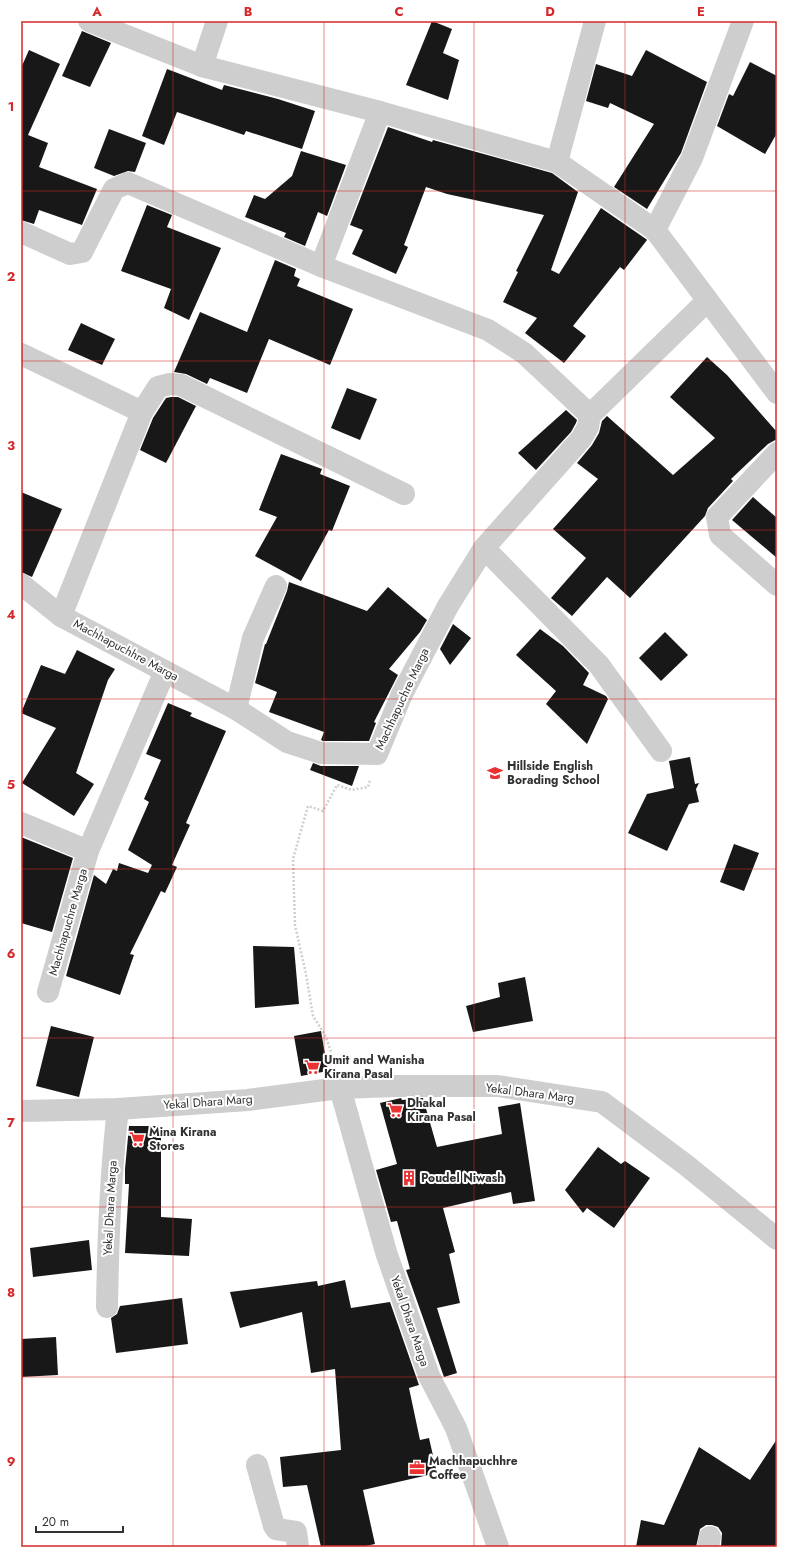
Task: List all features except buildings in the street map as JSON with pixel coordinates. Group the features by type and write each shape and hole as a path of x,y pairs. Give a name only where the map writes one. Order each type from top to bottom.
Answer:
{"street":[{"path":"89,21 202,66 380,112 557,162 655,230 707,301 775,384"},
{"path":"202,66 217,21"},
{"path":"557,162 595,21"},
{"path":"655,230 692,158 743,21"},
{"path":"321,266 380,112"},
{"path":"21,232 70,254 82,252 114,189 128,183 321,266 488,330 524,353 590,415 707,301"},
{"path":"21,354 142,412"},
{"path":"61,616 142,412 158,387 170,384 181,385 404,494"},
{"name":"Machhapuchre Marga","path":"236,709 287,742 321,753 377,754 402,694 448,606 484,548 581,439 588,426 590,415"},
{"path":"777,453 717,517 720,534 777,585"},
{"path":"484,548 599,666 661,751"},
{"name":"Machhapuchhre Marga","path":"21,584 61,616 236,709"},
{"path":"236,709 253,638 276,586"},
{"name":"Machhapuchre Marga","path":"48,992 88,851 165,671"},
{"path":"21,823 88,851"},
{"name":"Yekal Dhara Marg","path":"21,1111 118,1109 248,1100 340,1088 396,1086 498,1086 602,1102 686,1165 777,1239"},
{"name":"Yekal Dhara Marga","path":"340,1088 386,1252 426,1368 456,1428 498,1547"},
{"name":"Yekal Dhara Marga","path":"107,1307 108,1218 112,1159 118,1109"},
{"path":"257,1465 274,1526 276,1529 294,1530 296,1532 298,1547"}],"path":[{"path":"340,1088 334,1060 325,1035 313,1016 306,974 295,925 293,860 308,806 323,811 337,785 352,790 368,787 377,754"}],"place":[{"name":"Hillside English Borading School","path":"495,773"},
{"name":"Umit and Wanisha Kirana Pasal","path":"312,1067"},
{"name":"Dhakal Kirana Pasal","path":"395,1110"},
{"name":"Mina Kirana Stores","path":"137,1139"},
{"name":"Poudel Niwash","path":"409,1178"},
{"name":"Machhapuchhre Coffee","path":"417,1468"}]}
